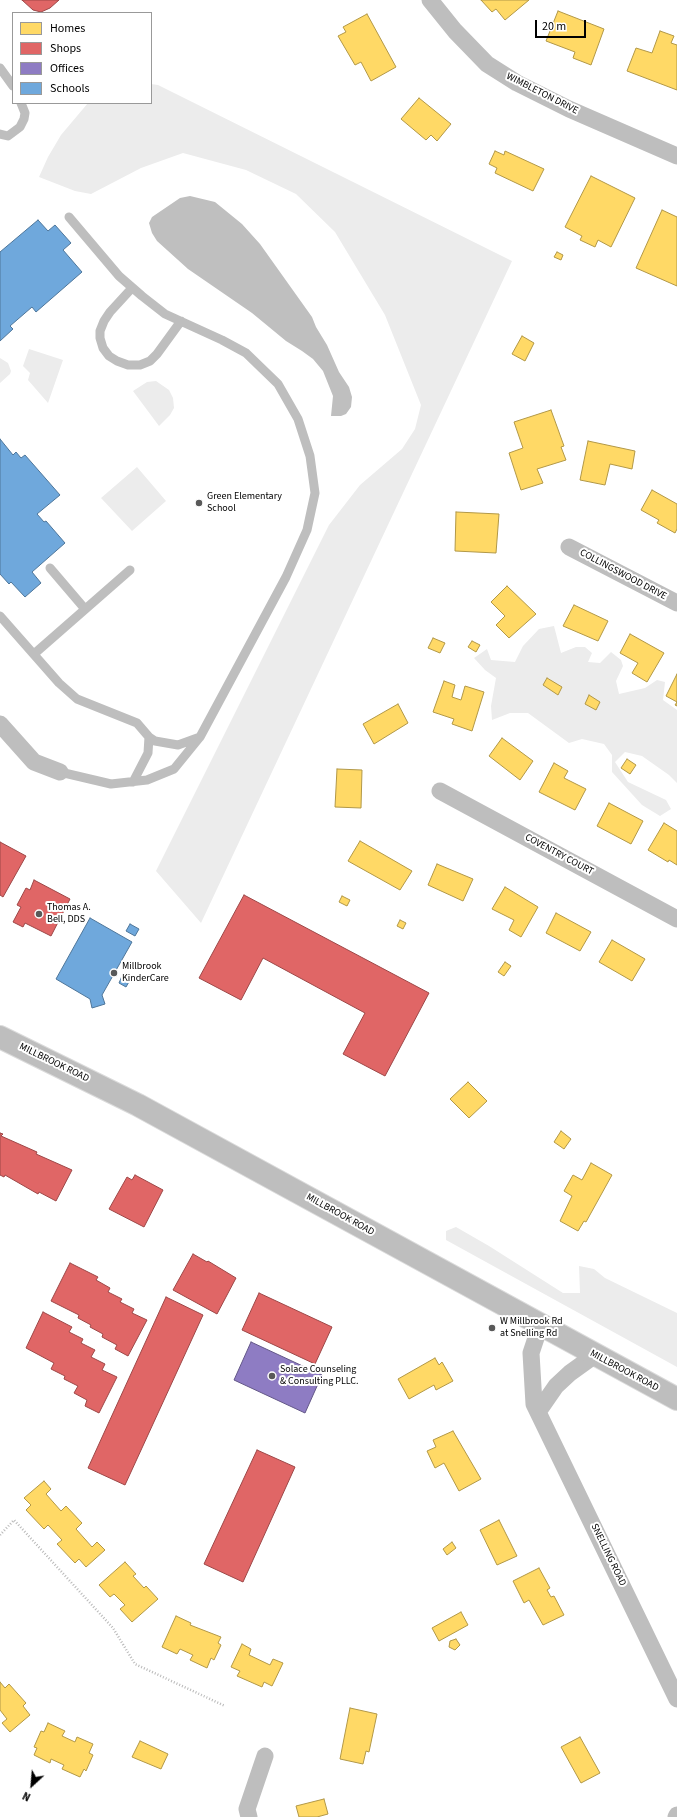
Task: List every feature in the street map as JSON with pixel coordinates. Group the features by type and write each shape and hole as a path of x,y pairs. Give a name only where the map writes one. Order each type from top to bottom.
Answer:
{"main road":[{"name":"MILLBROOK ROAD","path":"0,1037 138,1105 341,1214 540,1326 677,1399"}],"street":[{"name":"WIMBLETON DRIVE","path":"430,0 455,31 487,64 517,83 569,109 677,156"},
{"name":"COLLINGSWOOD DRIVE","path":"569,547 677,603"},
{"path":"0,724 34,762 60,772"},
{"name":"COVENTRY COURT","path":"440,791 677,919"},
{"name":"SNELLING ROAD","path":"540,1326 531,1353 534,1404 677,1699"},
{"path":"538,1412 556,1386 570,1373 595,1355"},
{"path":"249,1817 247,1809 265,1756"}],"lane":[{"path":"0,68 12,85"},
{"path":"0,134 8,136 20,127 24,120 21,104"},
{"path":"60,772 112,784 147,780 174,769 200,737 286,576 307,530 315,492 310,456 298,419 278,384 246,353 165,314 132,288 119,276 69,218"},
{"path":"132,288 110,312 100,331 100,338 103,348 109,356 128,365 140,365 150,361 157,354 181,321"},
{"path":"50,568 85,609"},
{"path":"34,654 130,570"},
{"path":"0,616 59,683 77,699 137,723 149,737 155,741 178,745 200,737"},
{"path":"133,782 148,754 149,737"}],"path":[{"path":"0,1535 14,1520 113,1628 135,1664 225,1706"}],"shaded area":[{"path":"152,84 158,85 512,261 201,923 156,871 329,525 360,485 402,449 415,429 421,405 385,315 335,232 296,194 246,170 183,153 141,168 91,194 75,191 39,177 48,157 61,135 87,104 152,104"},
{"path":"190,196 215,202 242,224 260,244 312,317 339,372 349,387 352,397 351,407 346,414 341,416 331,416 333,396 323,371 313,359 286,341 252,313 188,269 157,241 152,233 149,223 152,217 180,198"},
{"path":"29,349 63,360 48,403 28,380 30,373 23,366"},
{"path":"0,358 8,363 11,371 10,374 0,383"},
{"path":"156,381 169,390 173,398 174,408 170,415 159,426 133,391 147,382"},
{"path":"137,467 166,501 132,531 101,498"},
{"path":"554,626 561,653 576,647 585,647 592,653 588,662 600,663 611,652 621,660 623,666 616,681 619,694 645,688 657,680 665,682 663,700 677,710 677,783 669,775 642,756 625,752 615,762 628,782 666,800 671,809 660,816 642,805 612,772 612,755 604,744 582,739 569,743 528,713 510,713 492,720 491,706 496,678 485,670 474,658 487,649 491,660 515,662 523,646 539,629"},
{"path":"456,1227 563,1293 580,1293 579,1266 594,1269 605,1278 677,1313 677,1367 446,1240 446,1231"}],"building: Homes":[{"path":"481,0 529,0 505,20 496,9 492,12"},
{"path":"558,11 604,29 591,65 573,58 575,52 546,41"},
{"path":"367,14 396,67 371,81 361,62 355,65 338,36 346,32 343,27"},
{"path":"660,31 674,36 671,43 677,45 677,90 627,71 636,48 652,53"},
{"path":"419,98 451,124 437,141 431,135 426,140 401,119"},
{"path":"495,151 504,155 505,151 544,169 533,191 495,173 497,168 489,164"},
{"path":"591,176 635,198 611,247 598,240 595,247 580,240 582,236 565,227"},
{"path":"662,210 677,217 677,286 636,268"},
{"path":"557,252 563,255 561,260 554,257"},
{"path":"522,336 534,343 525,361 512,354"},
{"path":"551,410 564,446 561,447 566,460 537,469 543,483 521,490 509,453 523,448 514,422"},
{"path":"588,441 635,451 632,469 610,464 605,485 580,480"},
{"path":"652,490 677,504 677,529 675,533 657,523 659,520 641,510"},
{"path":"456,512 499,514 496,553 455,551"},
{"path":"507,586 536,614 509,638 496,625 505,616 491,602"},
{"path":"574,605 608,621 598,641 563,626"},
{"path":"630,634 664,653 647,682 632,673 638,663 620,653"},
{"path":"433,638 445,643 440,653 428,648"},
{"path":"472,641 480,645 476,652 468,647"},
{"path":"677,674 677,702 666,696"},
{"path":"547,678 562,687 558,695 543,685"},
{"path":"444,681 455,685 452,697 461,700 465,686 484,692 472,731 452,724 454,719 433,712"},
{"path":"589,695 600,702 596,710 585,704"},
{"path":"398,704 408,723 374,744 363,724"},
{"path":"502,738 533,761 520,780 489,756"},
{"path":"627,759 636,765 630,774 621,768"},
{"path":"554,763 568,771 564,778 586,789 575,810 539,792"},
{"path":"337,769 362,770 361,808 335,807"},
{"path":"609,803 643,821 631,844 597,826"},
{"path":"664,823 677,831 677,865 669,860 668,862 648,850"},
{"path":"360,841 412,871 400,890 348,861"},
{"path":"437,864 473,879 463,901 428,885"},
{"path":"505,887 538,907 521,937 509,930 514,920 492,909"},
{"path":"342,896 350,900 347,906 339,902"},
{"path":"556,913 591,932 580,951 546,933"},
{"path":"400,920 406,923 403,929 397,926"},
{"path":"612,940 645,959 632,981 599,962"},
{"path":"505,962 511,966 504,976 498,972"},
{"path":"468,1082 487,1101 469,1118 450,1099"},
{"path":"561,1131 571,1139 564,1149 554,1142"},
{"path":"591,1163 612,1175 586,1222 584,1221 578,1231 560,1221 572,1196 564,1191 573,1175 582,1180"},
{"path":"435,1358 439,1365 442,1362 453,1381 436,1390 434,1385 409,1399 398,1379"},
{"path":"453,1431 481,1479 459,1491 444,1463 435,1468 427,1451 436,1447 433,1440"},
{"path":"44,1481 51,1489 46,1494 61,1511 66,1506 82,1523 76,1529 92,1547 97,1542 105,1550 86,1567 79,1559 75,1563 57,1544 62,1540 48,1525 44,1529 26,1510 31,1505 24,1498"},
{"path":"499,1520 517,1556 497,1565 480,1530"},
{"path":"452,1542 456,1548 447,1555 443,1549"},
{"path":"125,1562 136,1574 133,1576 144,1588 146,1586 158,1599 132,1622 120,1609 125,1605 114,1594 110,1597 99,1585"},
{"path":"539,1568 550,1588 547,1590 551,1597 554,1596 564,1615 543,1625 529,1600 524,1603 513,1581"},
{"path":"461,1612 468,1625 439,1641 432,1628"},
{"path":"176,1616 191,1623 190,1625 221,1637 218,1643 221,1645 214,1660 211,1658 207,1668 190,1660 193,1655 180,1649 177,1654 162,1647"},
{"path":"456,1639 460,1645 455,1650 449,1647 450,1641"},
{"path":"242,1644 251,1649 249,1655 270,1665 273,1659 283,1663 272,1686 264,1682 262,1687 237,1676 240,1671 231,1667"},
{"path":"0,1682 5,1688 9,1684 26,1703 23,1706 30,1715 10,1732 2,1723 7,1719 0,1710"},
{"path":"350,1708 377,1714 369,1752 366,1751 363,1764 340,1759"},
{"path":"48,1723 65,1731 62,1736 75,1742 77,1737 93,1744 89,1753 93,1755 86,1771 84,1769 80,1777 62,1769 64,1765 51,1759 50,1763 34,1755 37,1748 34,1747 41,1731 44,1732"},
{"path":"580,1737 600,1773 581,1783 561,1747"},
{"path":"140,1741 168,1754 161,1769 132,1757"},
{"path":"324,1799 328,1814 317,1817 299,1817 296,1806"}],"building: Shops":[{"path":"22,0 59,0 50,8 41,12 33,10"},
{"path":"0,842 26,856 3,897 0,895"},
{"name":"Thomas A. Bell, DDS","path":"34,880 70,899 51,936 25,923 23,927 13,922 21,907 17,905 26,888 30,890"},
{"path":"244,895 429,993 385,1076 343,1054 365,1013 263,958 241,1000 199,978"},
{"path":"0,1133 3,1134 1,1136 37,1152 36,1154 72,1170 56,1201 39,1192 38,1194 5,1175 4,1177 0,1175"},
{"path":"135,1175 163,1190 144,1227 109,1209 127,1177 132,1180"},
{"path":"193,1254 236,1278 217,1314 173,1290"},
{"path":"70,1263 98,1277 96,1280 110,1288 108,1292 122,1299 120,1302 134,1309 132,1313 147,1320 128,1356 115,1349 117,1345 102,1337 103,1334 78,1318 79,1315 51,1301"},
{"path":"259,1293 332,1327 315,1364 242,1330"},
{"path":"166,1297 203,1315 125,1485 88,1468"},
{"path":"43,1312 72,1327 69,1332 83,1339 81,1343 95,1350 91,1357 105,1364 102,1370 117,1377 99,1413 85,1406 87,1400 74,1393 78,1386 64,1379 65,1376 51,1369 54,1363 26,1348"},
{"path":"257,1450 295,1467 243,1582 204,1564"}],"building: Offices":[{"path":"251,1342 322,1375 305,1413 234,1380"}],"building: Schools":[{"path":"38,220 48,231 55,225 71,243 63,250 82,272 36,312 32,307 10,326 13,329 0,341 0,252"},
{"path":"0,439 13,455 16,452 21,458 25,455 60,495 37,514 44,522 46,521 65,543 32,572 41,583 25,597 11,582 9,584 0,574"},
{"path":"90,918 132,942 102,995 105,1004 92,1008 90,999 56,979"},
{"path":"130,924 139,929 135,936 126,931"},
{"path":"122,976 130,980 126,987 119,983"}],"place":[{"name":"Green Elementary School","path":"199,503"},
{"name":"Thomas A. Bell, DDS","path":"39,914"},
{"name":"Millbrook KinderCare","path":"114,973"},
{"name":"W Millbrook Rd at Snelling Rd","path":"492,1328"},
{"name":"Solace Counseling & Consulting PLLC.","path":"272,1376"}]}
